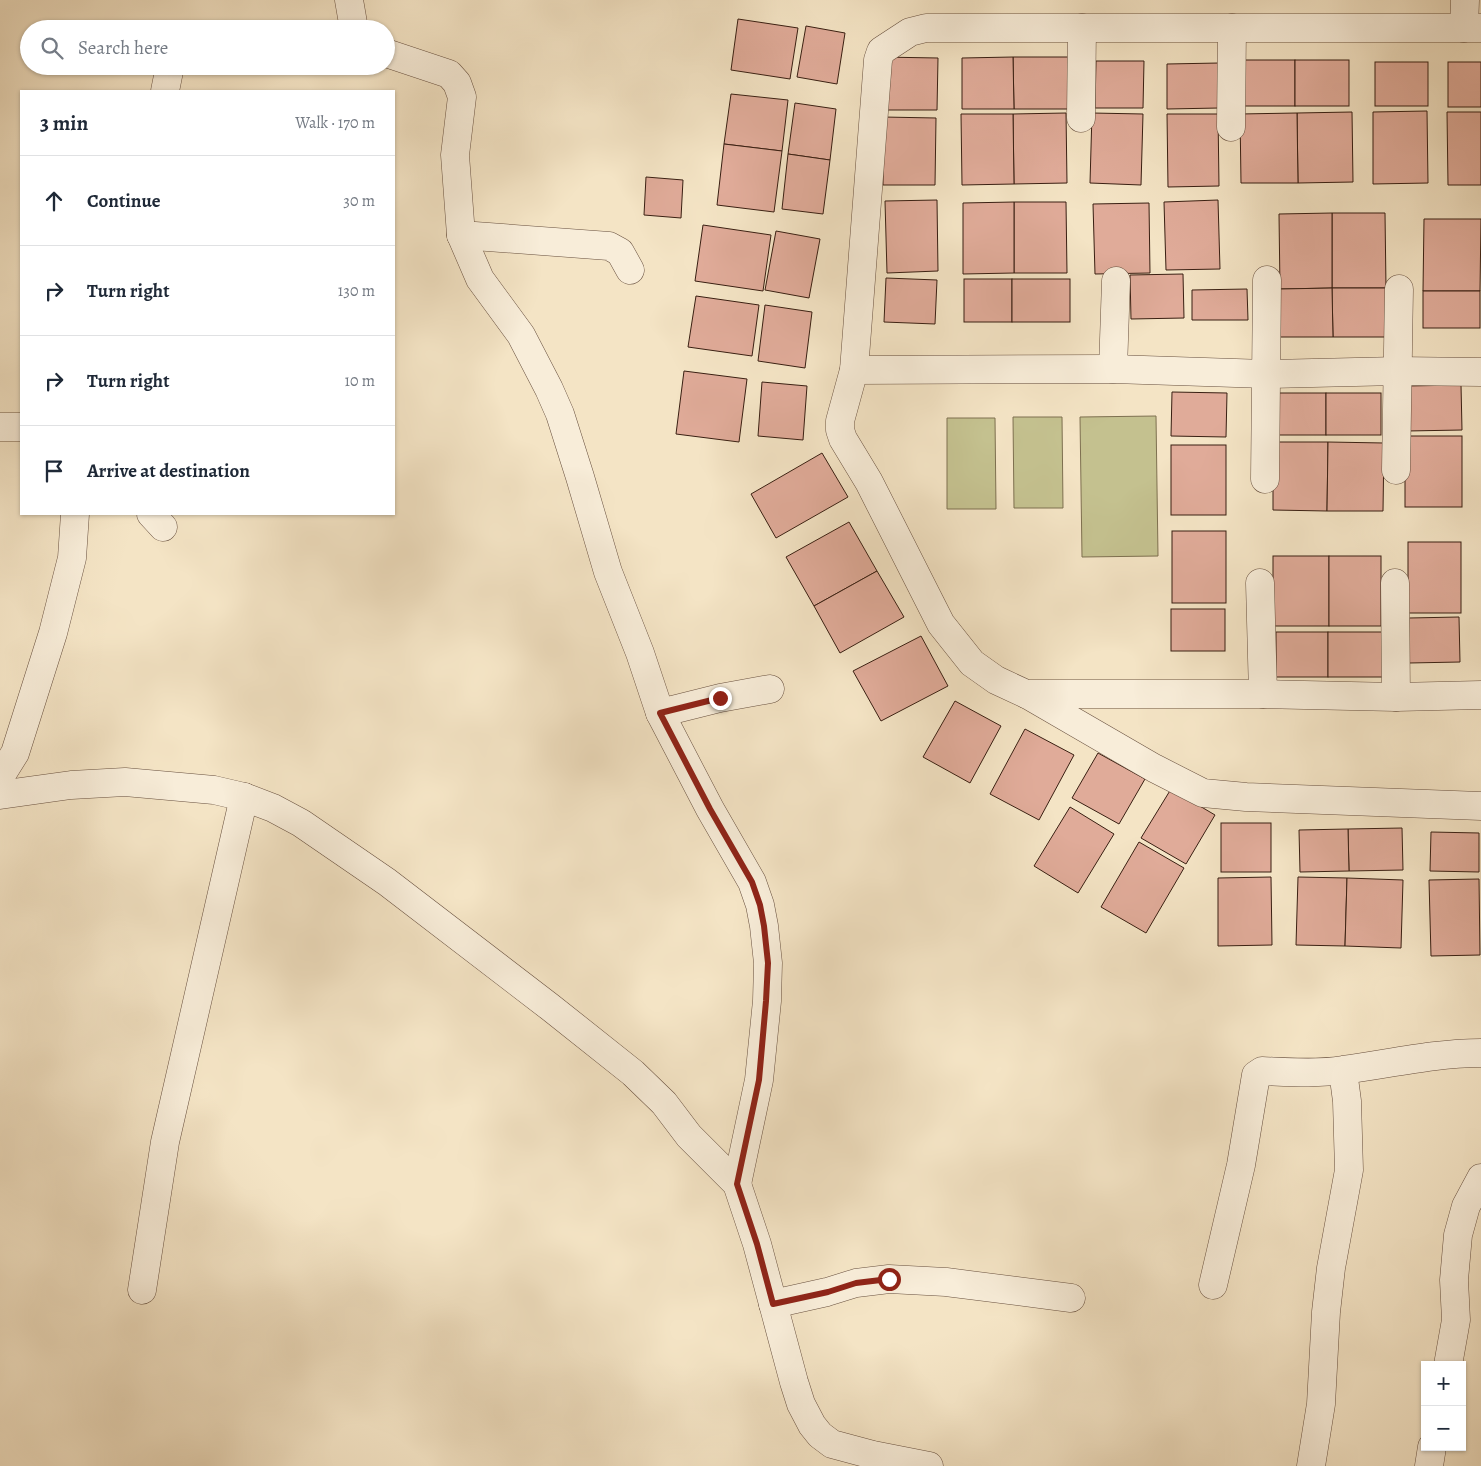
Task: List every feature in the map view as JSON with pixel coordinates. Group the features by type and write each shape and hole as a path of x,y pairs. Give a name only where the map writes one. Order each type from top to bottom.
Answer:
{"street":[{"path":"349,0 352,20"},
{"path":"1465,0 1473,28 926,28 910,32 881,51 877,69 854,370 840,421 843,439 869,482 942,624 972,663 996,680 1026,694 1154,768 1203,793 1246,797 1481,806"},
{"path":"1081,118 1082,28"},
{"path":"1231,127 1232,28"},
{"path":"395,56 449,74 457,83 462,97 455,156 461,235 480,279 521,336 550,388 572,450 608,572 640,653 660,713 710,809 752,882 760,905 768,963 766,1001 759,1080 737,1184"},
{"path":"165,90 168,75"},
{"path":"461,235 609,246 620,252 630,270"},
{"path":"1265,478 1267,280"},
{"path":"1113,369 1116,281"},
{"path":"1396,470 1399,289"},
{"path":"854,370 1113,369 1266,374 1398,371 1481,372"},
{"path":"0,427 20,427"},
{"path":"0,777 15,753 53,632 72,558 75,515"},
{"path":"1260,583 1263,694"},
{"path":"1395,583 1396,696"},
{"path":"660,713 720,698 770,689"},
{"path":"1026,694 1481,695"},
{"path":"0,795 71,786 125,782 214,790 244,797 273,808 309,829 387,882 550,1006 633,1073 664,1103 690,1136 737,1184 757,1244 801,1404 812,1425 832,1455 873,1455 929,1466"},
{"path":"142,1290 165,1142 244,797"},
{"path":"1213,1285 1241,1165 1256,1075 1262,1070 1325,1072 1410,1059 1481,1053"},
{"path":"1311,1466 1321,1404 1326,1312 1331,1268 1349,1170 1343,1070"},
{"path":"1449,1361 1456,1320 1454,1280 1458,1236 1473,1208 1481,1178"},
{"path":"773,1304 828,1292 856,1283 889,1279 946,1282 1071,1298"},
{"path":"1429,1466 1431,1451"}],"shaded area":[{"path":"1156,416 1158,556 1082,557 1080,417"},
{"path":"1013,417 1062,417 1063,508 1014,508"},
{"path":"947,418 995,418 996,509 947,509"}],"building":[{"path":"738,19 798,28 790,79 731,70"},
{"path":"806,26 845,33 837,84 797,77"},
{"path":"880,57 938,58 937,110 880,110"},
{"path":"1013,57 1070,57 1070,109 1014,109"},
{"path":"1013,57 1014,109 962,109 962,58"},
{"path":"1244,60 1295,60 1295,106 1244,106"},
{"path":"1295,60 1349,60 1349,106 1295,106"},
{"path":"1096,61 1144,61 1143,108 1095,108"},
{"path":"1375,62 1428,62 1428,106 1375,106"},
{"path":"1448,62 1481,62 1481,107 1448,107"},
{"path":"1219,63 1219,108 1167,109 1167,64"},
{"path":"731,94 788,100 782,151 724,144"},
{"path":"795,103 836,109 830,160 788,154"},
{"path":"1427,111 1428,183 1373,184 1373,112"},
{"path":"1352,112 1353,182 1298,183 1297,113"},
{"path":"1447,112 1481,112 1481,185 1448,185"},
{"path":"1066,113 1067,183 1014,184 1013,114"},
{"path":"1092,113 1143,114 1141,185 1090,183"},
{"path":"1297,113 1298,183 1241,183 1240,114"},
{"path":"961,114 1013,114 1014,184 962,185"},
{"path":"1167,114 1218,114 1219,186 1168,187"},
{"path":"883,117 936,118 935,185 883,185"},
{"path":"724,144 782,151 774,212 717,205"},
{"path":"788,154 830,160 823,214 782,209"},
{"path":"646,177 683,180 681,218 644,215"},
{"path":"937,200 938,271 887,273 885,201"},
{"path":"1218,200 1220,269 1166,270 1164,202"},
{"path":"1014,202 1066,202 1067,273 1014,273"},
{"path":"1014,202 1014,273 963,274 963,203"},
{"path":"1149,203 1150,273 1095,274 1093,204"},
{"path":"1332,213 1385,213 1386,288 1332,288"},
{"path":"1332,213 1332,288 1280,289 1279,214"},
{"path":"1424,219 1481,219 1480,291 1423,291"},
{"path":"703,225 771,235 763,291 695,281"},
{"path":"776,231 820,239 809,298 765,290"},
{"path":"1183,274 1184,318 1131,319 1130,275"},
{"path":"886,278 937,280 935,324 884,322"},
{"path":"964,279 1012,279 1012,322 964,322"},
{"path":"1012,279 1070,279 1070,322 1012,322"},
{"path":"1332,288 1386,288 1386,337 1333,337"},
{"path":"1332,288 1333,337 1280,337 1280,289"},
{"path":"1247,289 1248,320 1192,320 1192,290"},
{"path":"1423,291 1480,291 1480,328 1423,328"},
{"path":"696,296 759,305 752,356 688,347"},
{"path":"765,305 812,312 805,368 758,361"},
{"path":"684,371 747,379 739,442 676,434"},
{"path":"762,382 807,386 803,440 758,436"},
{"path":"1461,385 1462,430 1407,431 1407,386"},
{"path":"1172,392 1227,393 1226,437 1171,436"},
{"path":"1277,393 1326,393 1326,435 1277,435"},
{"path":"1326,393 1381,393 1381,435 1326,435"},
{"path":"1405,436 1462,436 1462,507 1405,507"},
{"path":"1273,442 1328,442 1327,511 1273,510"},
{"path":"1328,442 1384,443 1383,511 1327,511"},
{"path":"1171,445 1226,445 1226,515 1171,515"},
{"path":"822,453 848,497 776,538 751,494"},
{"path":"849,522 877,571 814,606 786,557"},
{"path":"1172,531 1226,531 1226,603 1172,603"},
{"path":"1408,542 1461,542 1461,613 1408,613"},
{"path":"1273,556 1329,556 1329,626 1273,626"},
{"path":"1329,556 1381,556 1381,626 1329,626"},
{"path":"877,571 904,617 840,653 814,606"},
{"path":"1171,609 1225,609 1225,651 1171,651"},
{"path":"1459,617 1460,662 1409,663 1409,618"},
{"path":"1276,632 1328,632 1328,677 1276,677"},
{"path":"1328,632 1383,632 1383,677 1328,677"},
{"path":"921,636 948,686 881,721 853,671"},
{"path":"955,701 1001,726 970,783 923,757"},
{"path":"1025,729 1074,755 1039,820 990,794"},
{"path":"1098,753 1145,779 1119,824 1072,798"},
{"path":"1171,789 1215,815 1186,864 1141,838"},
{"path":"1070,807 1114,834 1078,893 1034,866"},
{"path":"1221,823 1271,823 1271,872 1221,872"},
{"path":"1402,828 1403,870 1349,871 1348,829"},
{"path":"1348,829 1349,871 1300,872 1299,830"},
{"path":"1431,832 1479,833 1479,872 1430,871"},
{"path":"1139,842 1184,868 1146,933 1101,907"},
{"path":"1271,877 1272,945 1218,946 1218,878"},
{"path":"1298,877 1347,878 1345,946 1296,945"},
{"path":"1347,878 1403,880 1401,948 1345,946"},
{"path":"1479,879 1480,955 1431,956 1429,880"}],"route":[{"path":"720,698 660,713 710,809 752,882 760,905 764,926 768,963 759,1080 737,1184 757,1244 773,1304 828,1292 856,1283 889,1279"}]}
